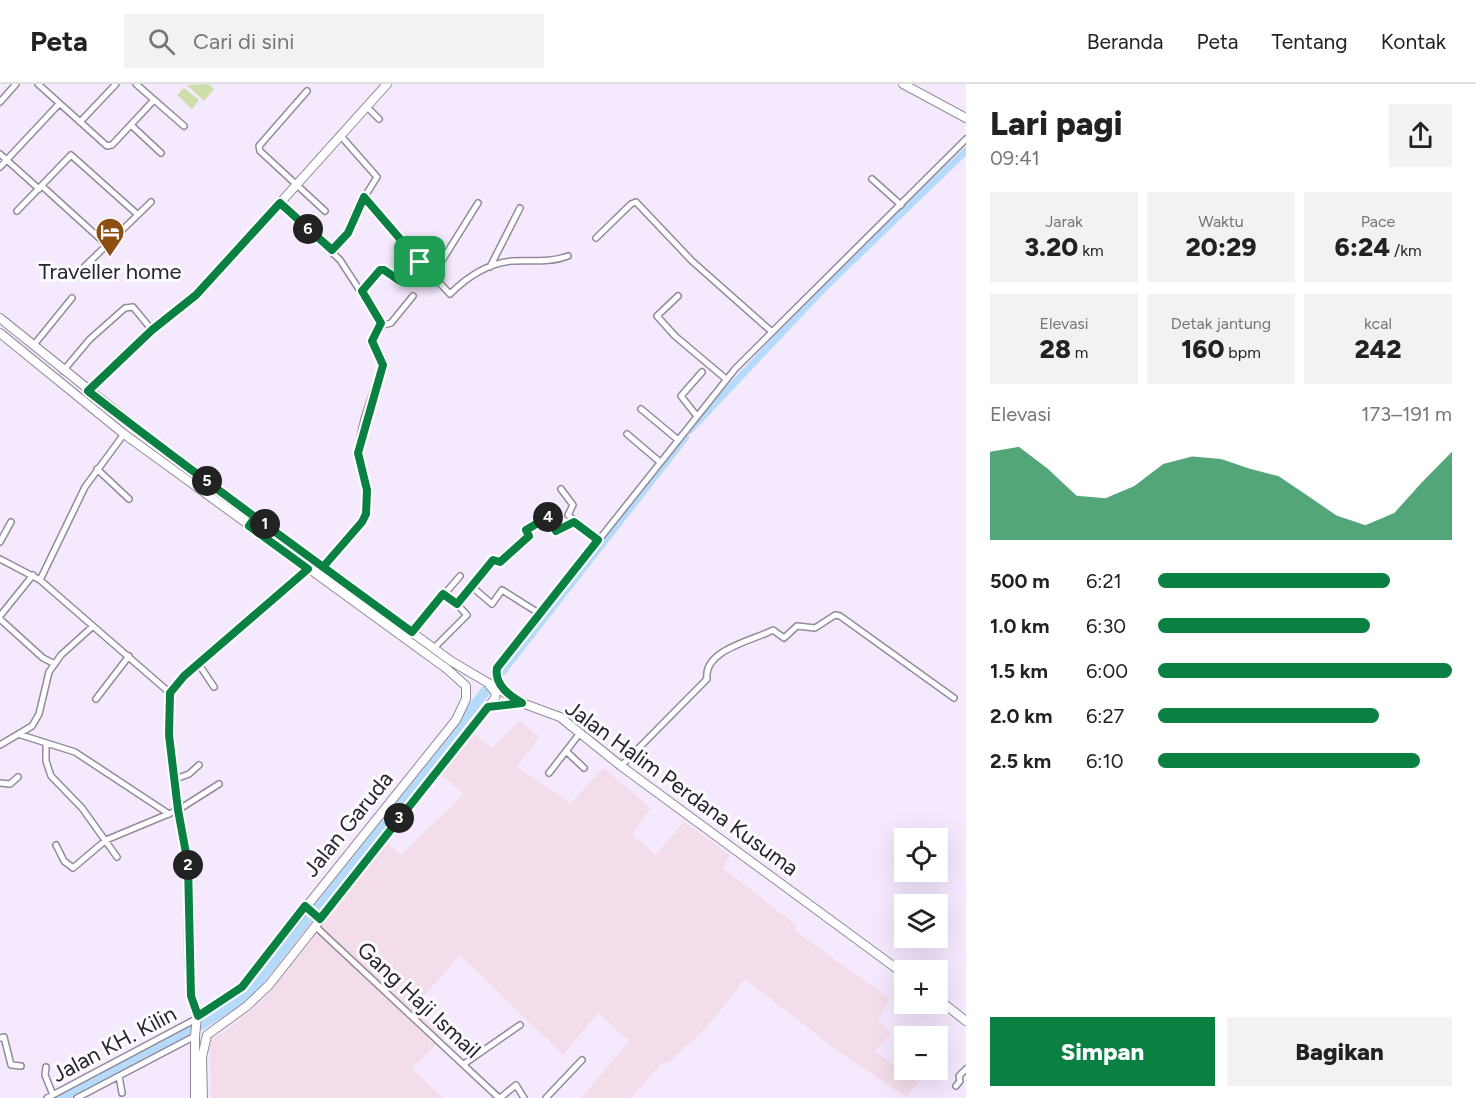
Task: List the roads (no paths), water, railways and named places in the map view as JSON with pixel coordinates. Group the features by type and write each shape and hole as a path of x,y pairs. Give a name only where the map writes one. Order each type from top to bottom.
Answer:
{"main road":[{"path":"88,391 152,330 196,295 387,84"},
{"path":"903,84 966,118"},
{"name":"Jalan Halim Perdana Kusuma","path":"0,318 88,391 434,648 522,703 560,717 621,766 894,967"},
{"path":"0,333 124,434 308,569"},
{"path":"208,496 215,487"},
{"path":"249,526 255,517"},
{"name":"Jalan Garuda","path":"197,1018 242,987 456,720 466,699 466,686 447,669 308,569"},
{"name":"Jalan Garuda","path":"203,1098 202,1057 207,1035 247,1006 269,985 317,920 495,698 496,693 491,684"},
{"path":"488,707 522,703"},
{"path":"306,907 317,920"},
{"path":"948,1007 966,1021"},
{"path":"195,1098 197,1018"}],"street":[{"path":"0,102 16,84"},
{"path":"80,122 116,84"},
{"path":"136,84 184,126"},
{"path":"43,85 59,104 109,146 154,100"},
{"path":"307,91 259,146 260,151 325,211"},
{"path":"0,167 59,104"},
{"path":"366,106 379,119"},
{"path":"131,126 161,153"},
{"path":"332,250 348,233 364,197 377,177 340,135"},
{"path":"491,684 499,665 598,540 624,503 726,379 771,331 966,139"},
{"path":"0,154 107,245"},
{"path":"17,211 71,155 138,214"},
{"path":"872,179 901,205"},
{"path":"364,197 450,294 464,280 490,267 510,261 557,261 568,256"},
{"path":"79,272 151,202"},
{"path":"596,238 631,204 636,202 692,261 771,331"},
{"path":"280,203 332,250 362,291 380,326"},
{"path":"362,291 380,270 384,270 400,281 433,253 443,259 478,203"},
{"path":"490,267 520,208"},
{"path":"323,567 362,522 366,514 367,490 358,453 383,365 372,341 380,326 391,323 413,296"},
{"path":"678,296 657,316 675,336 726,379"},
{"path":"33,346 72,298"},
{"path":"63,371 90,339 124,308 133,308 152,330"},
{"path":"696,415 681,396 702,372"},
{"path":"641,409 677,439"},
{"path":"40,580 83,491 124,434"},
{"path":"627,434 660,462"},
{"path":"97,469 129,499"},
{"path":"561,489 573,505 568,515 598,540"},
{"path":"457,604 493,560 500,562 529,536 526,530 548,517 556,531 574,522"},
{"path":"0,542 11,522"},
{"path":"0,559 40,580 170,693"},
{"path":"197,1018 192,1002 188,961 188,864 173,780 169,735 170,693 198,663 308,569"},
{"path":"33,575 0,617 43,658 55,664"},
{"path":"412,632 460,576"},
{"path":"471,586 492,604 502,590 540,614"},
{"path":"434,648 467,615 443,594"},
{"path":"621,766 707,679 706,670 709,662 742,642 752,641 773,630 784,638 797,626 815,628 835,615 840,616 954,698"},
{"path":"0,745 21,735 32,726 39,714 49,672 61,655 92,627"},
{"path":"96,699 129,656"},
{"path":"198,663 214,687"},
{"path":"549,773 580,732"},
{"path":"21,735 75,752 169,814"},
{"path":"46,744 46,761 51,776 82,808 117,857"},
{"path":"566,751 584,768"},
{"path":"173,780 189,774 199,765"},
{"path":"0,783 10,784 18,777"},
{"path":"56,845 64,861 73,868 105,840 178,810 219,784"},
{"name":"Gang Haji Ismail","path":"317,920 499,1098"},
{"name":"Jalan KH. Kilin","path":"47,1098 197,1018"},
{"path":"464,1064 520,1025"},
{"name":"Jalan KH. Kilin","path":"77,1098 195,1035"},
{"path":"0,1038 4,1036 11,1065 21,1066"},
{"path":"546,1098 582,1060"},
{"path":"46,1066 45,1075 53,1095"},
{"path":"956,1086 960,1081 959,1076 966,1069"},
{"path":"119,1076 122,1093"},
{"path":"499,1098 516,1085 524,1098"}],"waterway":[{"path":"690,430 823,289 966,151"},
{"path":"60,1098 206,1022 249,994 684,437"}],"place":[{"name":"Traveller home","path":"110,258"}]}
